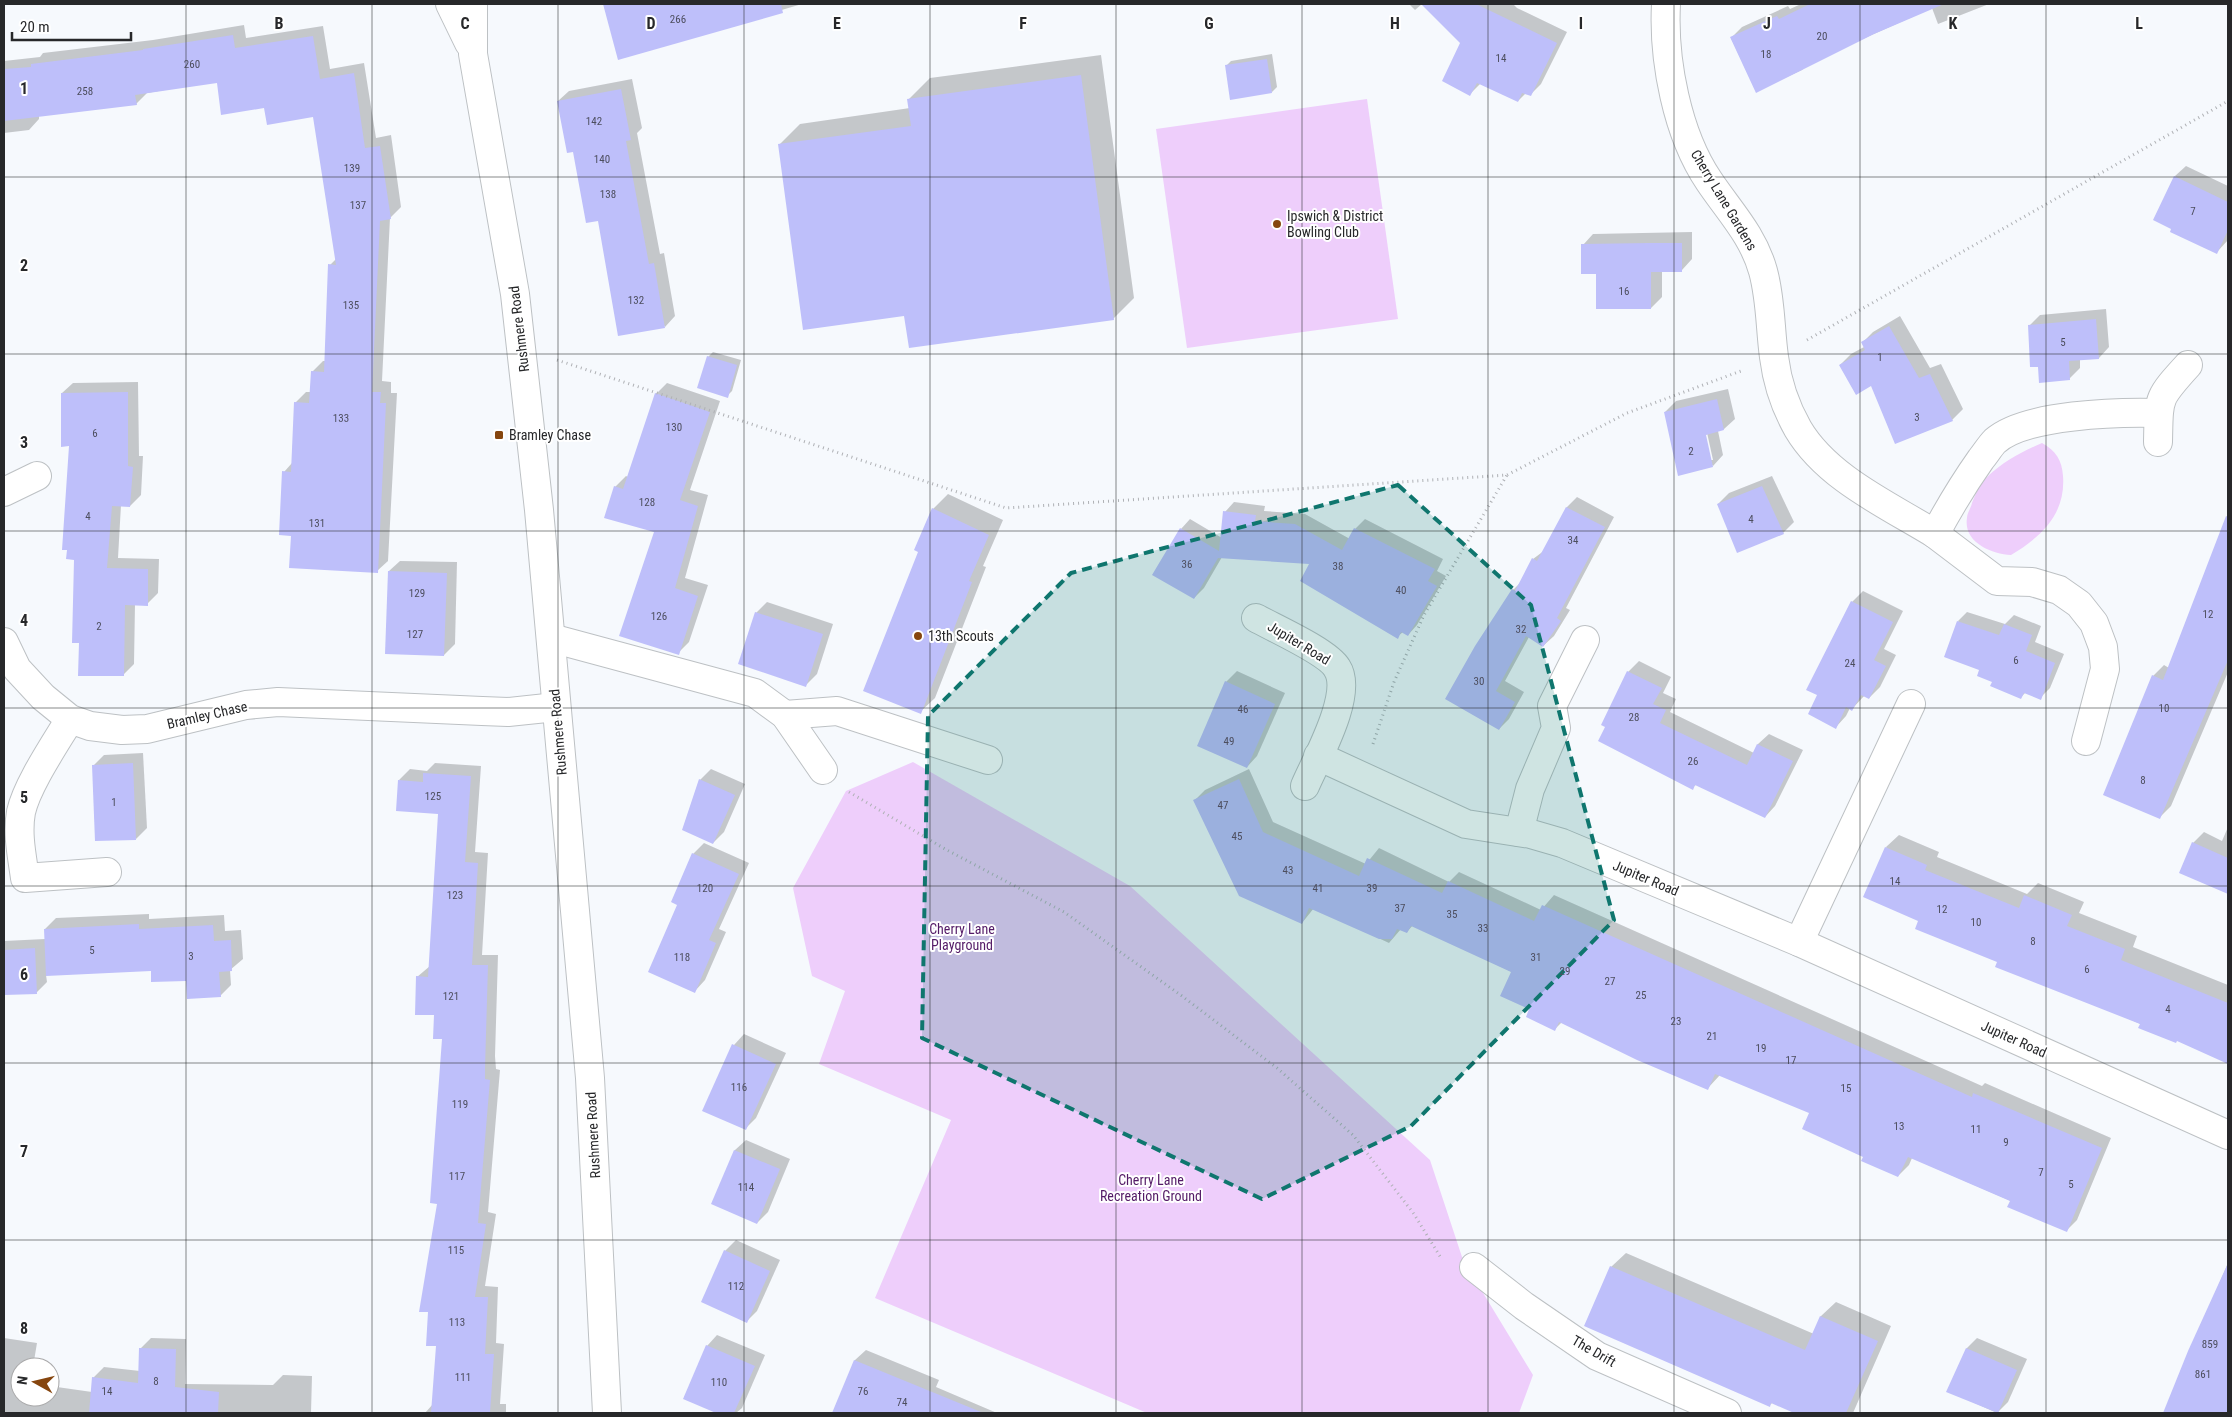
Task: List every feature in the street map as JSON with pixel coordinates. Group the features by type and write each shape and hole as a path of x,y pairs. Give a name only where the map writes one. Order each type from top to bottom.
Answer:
{"street":[{"name":"Rushmere Road","path":"450,4 465,32 473,54 516,294 551,638 590,1078 607,1413"},
{"name":"Rushmere Road","path":"473,4 473,54"},
{"name":"Cherry Lane Gardens","path":"1666,4 1665,30 1671,76 1679,111 1693,153 1709,181 1733,212 1754,247 1770,301 1774,358 1782,392 1798,428 1814,450 1844,477 1935,534 1997,581 2032,582 2059,590 2079,604 2094,622 2103,647 2105,669 2086,741"},
{"path":"2158,442 2158,413 2163,393 2188,365"},
{"path":"1935,534 1972,473 1995,441 2014,429 2091,415 2124,412 2158,413"},
{"path":"4,492 37,476"},
{"name":"Jupiter Road","path":"1256,618 1326,656 1337,668 1343,685 1339,703 1304,786"},
{"path":"551,638 755,692 785,715 822,770"},
{"path":"1519,832 1530,789 1556,728 1552,706 1585,640"},
{"name":"Bramley Chase","path":"4,642 17,669 43,697 70,719 90,726 139,729 246,705 278,702 508,712 556,707"},
{"path":"1799,942 1912,704"},
{"path":"785,715 837,711 988,760"},
{"path":"70,719 28,794 21,812 14,880 107,872"},
{"name":"Jupiter Road","path":"1318,756 1466,824 1519,832 1562,843 1799,942 2228,1135"},
{"name":"The Drift","path":"1474,1267 1524,1306 1597,1356 1727,1413"}],"path":[{"path":"521,348 1006,508 1508,475 1627,413 1774,358 2228,102"},
{"path":"1361,777 1394,682 1424,615 1508,475"},
{"path":"822,770 846,791 945,849 1064,912 1182,996 1277,1068 1352,1135 1414,1214 1440,1258 1463,1260 1474,1267"}],"highlighted area":[{"path":"1398,485 1531,605 1614,920 1411,1126 1262,1199 922,1038 928,716 1071,573"}],"green space":[{"name":"Ipswich & District Bowling Club","path":"1367,99 1398,319 1187,348 1156,129"},
{"path":"2042,443 2051,449 2060,461 2062,470 2063,490 2056,513 2041,532 2011,555 1987,549 1974,540 1969,534 1967,526 1968,514 1978,489 1984,480 2000,466 2020,453"},
{"name":"Cherry Lane Recreation Ground","path":"913,762 1130,886 1430,1160 1463,1260 1533,1375 1519,1413 1147,1413 875,1298 951,1120 819,1064 845,991 812,976 793,888 846,791"}],"building":[{"path":"603,4 781,4 783,13 618,60"},
{"path":"1421,4 1476,4 1557,43 1531,96 1522,93 1518,102 1477,83 1470,96 1442,81 1460,43"},
{"path":"1810,4 1944,4 1874,34 1756,93 1730,37 1777,16 1779,19"},
{"path":"233,35 235,48 313,36 320,79 354,73 365,148 380,146 391,219 380,221 372,392 381,392 380,403 386,403 378,573 289,568 291,536 279,535 282,471 291,472 294,402 309,403 311,371 324,372 328,264 336,265 313,117 267,125 264,108 221,115 217,83 135,95 137,105 4,121 4,69 31,67 31,64 143,50"},
{"path":"1267,59 1272,93 1230,100 1225,65"},
{"path":"1081,75 1114,320 909,348 904,316 803,330 778,144 911,126 907,99"},
{"path":"621,89 631,140 626,141 649,264 654,263 665,328 618,336 598,221 586,223 573,152 567,153 557,101"},
{"path":"2174,176 2228,202 2228,230 2217,254 2170,232 2171,229 2153,220"},
{"path":"1682,243 1682,272 1651,272 1651,309 1596,309 1596,274 1581,274 1581,244"},
{"path":"2096,319 2099,359 2069,361 2070,380 2039,383 2038,367 2030,367 2028,325"},
{"path":"1889,326 1919,378 1930,374 1953,421 1895,444 1871,386 1856,395 1839,365 1865,350 1861,342"},
{"path":"707,356 737,365 728,398 697,388"},
{"path":"128,392 128,466 133,467 130,507 112,506 107,568 148,569 148,606 125,605 124,676 78,676 79,643 72,643 74,560 66,559 67,550 62,550 69,446 61,447 61,393"},
{"path":"655,393 710,412 680,500 698,506 675,588 698,596 679,655 619,636 654,532 604,518 614,486 623,489"},
{"path":"1717,399 1724,430 1706,435 1713,467 1678,476 1664,412"},
{"path":"1762,486 1784,534 1737,553 1717,504"},
{"path":"1566,507 1605,527 1557,618 1561,621 1543,647 1526,636 1496,691 1515,702 1499,730 1445,699 1475,646 1512,589 1515,591 1532,558 1537,561"},
{"name":"13th Scouts","path":"932,508 989,535 969,581 972,582 921,714 863,691 918,552 914,550"},
{"path":"1223,511 1256,515 1255,521 1295,524 1342,550 1354,528 1435,569 1428,581 1437,586 1408,636 1401,632 1398,639 1300,581 1309,564 1218,558 1194,599 1152,575 1180,528 1219,551"},
{"path":"2226,516 2228,517 2228,660 2160,819 2103,795 2152,675 2163,680"},
{"path":"388,571 447,573 444,656 385,654"},
{"path":"1851,601 1893,622 1874,660 1886,666 1869,699 1861,695 1852,711 1846,707 1836,729 1808,714 1817,695 1806,690"},
{"path":"755,612 823,634 806,687 738,664"},
{"path":"1957,621 1999,635 2004,624 2032,635 2026,651 2055,663 2041,700 2024,693 2021,699 1990,686 1992,682 1977,676 1979,670 1944,657"},
{"path":"1627,671 1662,688 1653,704 1666,710 1660,723 1747,765 1757,744 1793,761 1765,818 1695,785 1693,790 1598,741 1605,727 1601,725"},
{"path":"1225,681 1275,704 1247,768 1197,746"},
{"path":"133,763 136,840 95,841 92,765"},
{"path":"423,773 471,776 465,862 478,863 472,965 488,965 485,1079 490,1080 478,1223 486,1224 475,1297 488,1297 485,1354 494,1354 490,1413 431,1413 436,1346 426,1346 428,1312 419,1312 437,1204 430,1203 442,1039 433,1039 434,1015 415,1015 416,976 428,977 438,814 396,811 398,780 423,782"},
{"path":"699,779 735,795 713,844 682,830"},
{"path":"1239,779 1263,832 1359,876 1367,858 1442,893 1448,881 1534,921 1542,905 1972,1097 1973,1093 2102,1148 2067,1232 2007,1207 2010,1201 1908,1157 1898,1177 1861,1161 1863,1157 1802,1129 1809,1113 1715,1074 1708,1090 1637,1060 1559,1022 1555,1031 1526,1017 1529,1009 1500,996 1511,972 1411,926 1407,933 1397,929 1392,939 1379,939 1309,908 1302,924 1239,896 1193,800"},
{"path":"2192,842 2228,858 2228,894 2179,873"},
{"path":"1885,847 1927,865 1925,870 2019,908 2024,895 2072,915 2067,926 2125,949 2121,960 2228,1003 2228,1064 2177,1041 2176,1043 2138,1028 2140,1024 1995,967 1997,962 1915,929 1918,921 1863,897"},
{"path":"692,853 739,874 709,940 716,943 695,993 648,972 677,905 671,902"},
{"path":"139,924 139,929 213,925 214,941 231,940 232,971 219,972 221,997 187,999 186,981 151,982 151,971 46,976 44,929"},
{"path":"35,948 37,994 4,995 4,950"},
{"path":"732,1044 776,1064 746,1130 702,1111"},
{"path":"734,1150 780,1169 757,1224 711,1204"},
{"path":"724,1250 770,1271 747,1323 701,1302"},
{"path":"2228,1263 2228,1413 2163,1413 2188,1351"},
{"path":"1610,1266 1805,1350 1820,1316 1878,1341 1846,1413 1794,1413 1771,1403 1770,1407 1584,1326"},
{"path":"706,1345 755,1366 734,1413 716,1413 683,1399"},
{"path":"139,1348 176,1349 175,1387 219,1392 218,1413 89,1413 92,1377 138,1383"},
{"path":"1966,1348 2017,1370 1998,1413 1946,1392"},
{"path":"854,1360 981,1412 832,1413"}],"place":[{"name":"Ipswich & District Bowling Club","path":"1277,224"},
{"name":"Bramley Chase","path":"499,435"},
{"name":"13th Scouts","path":"918,636"}],"park label":[{"name":"Cherry Lane Playground","path":"962,938"}]}
